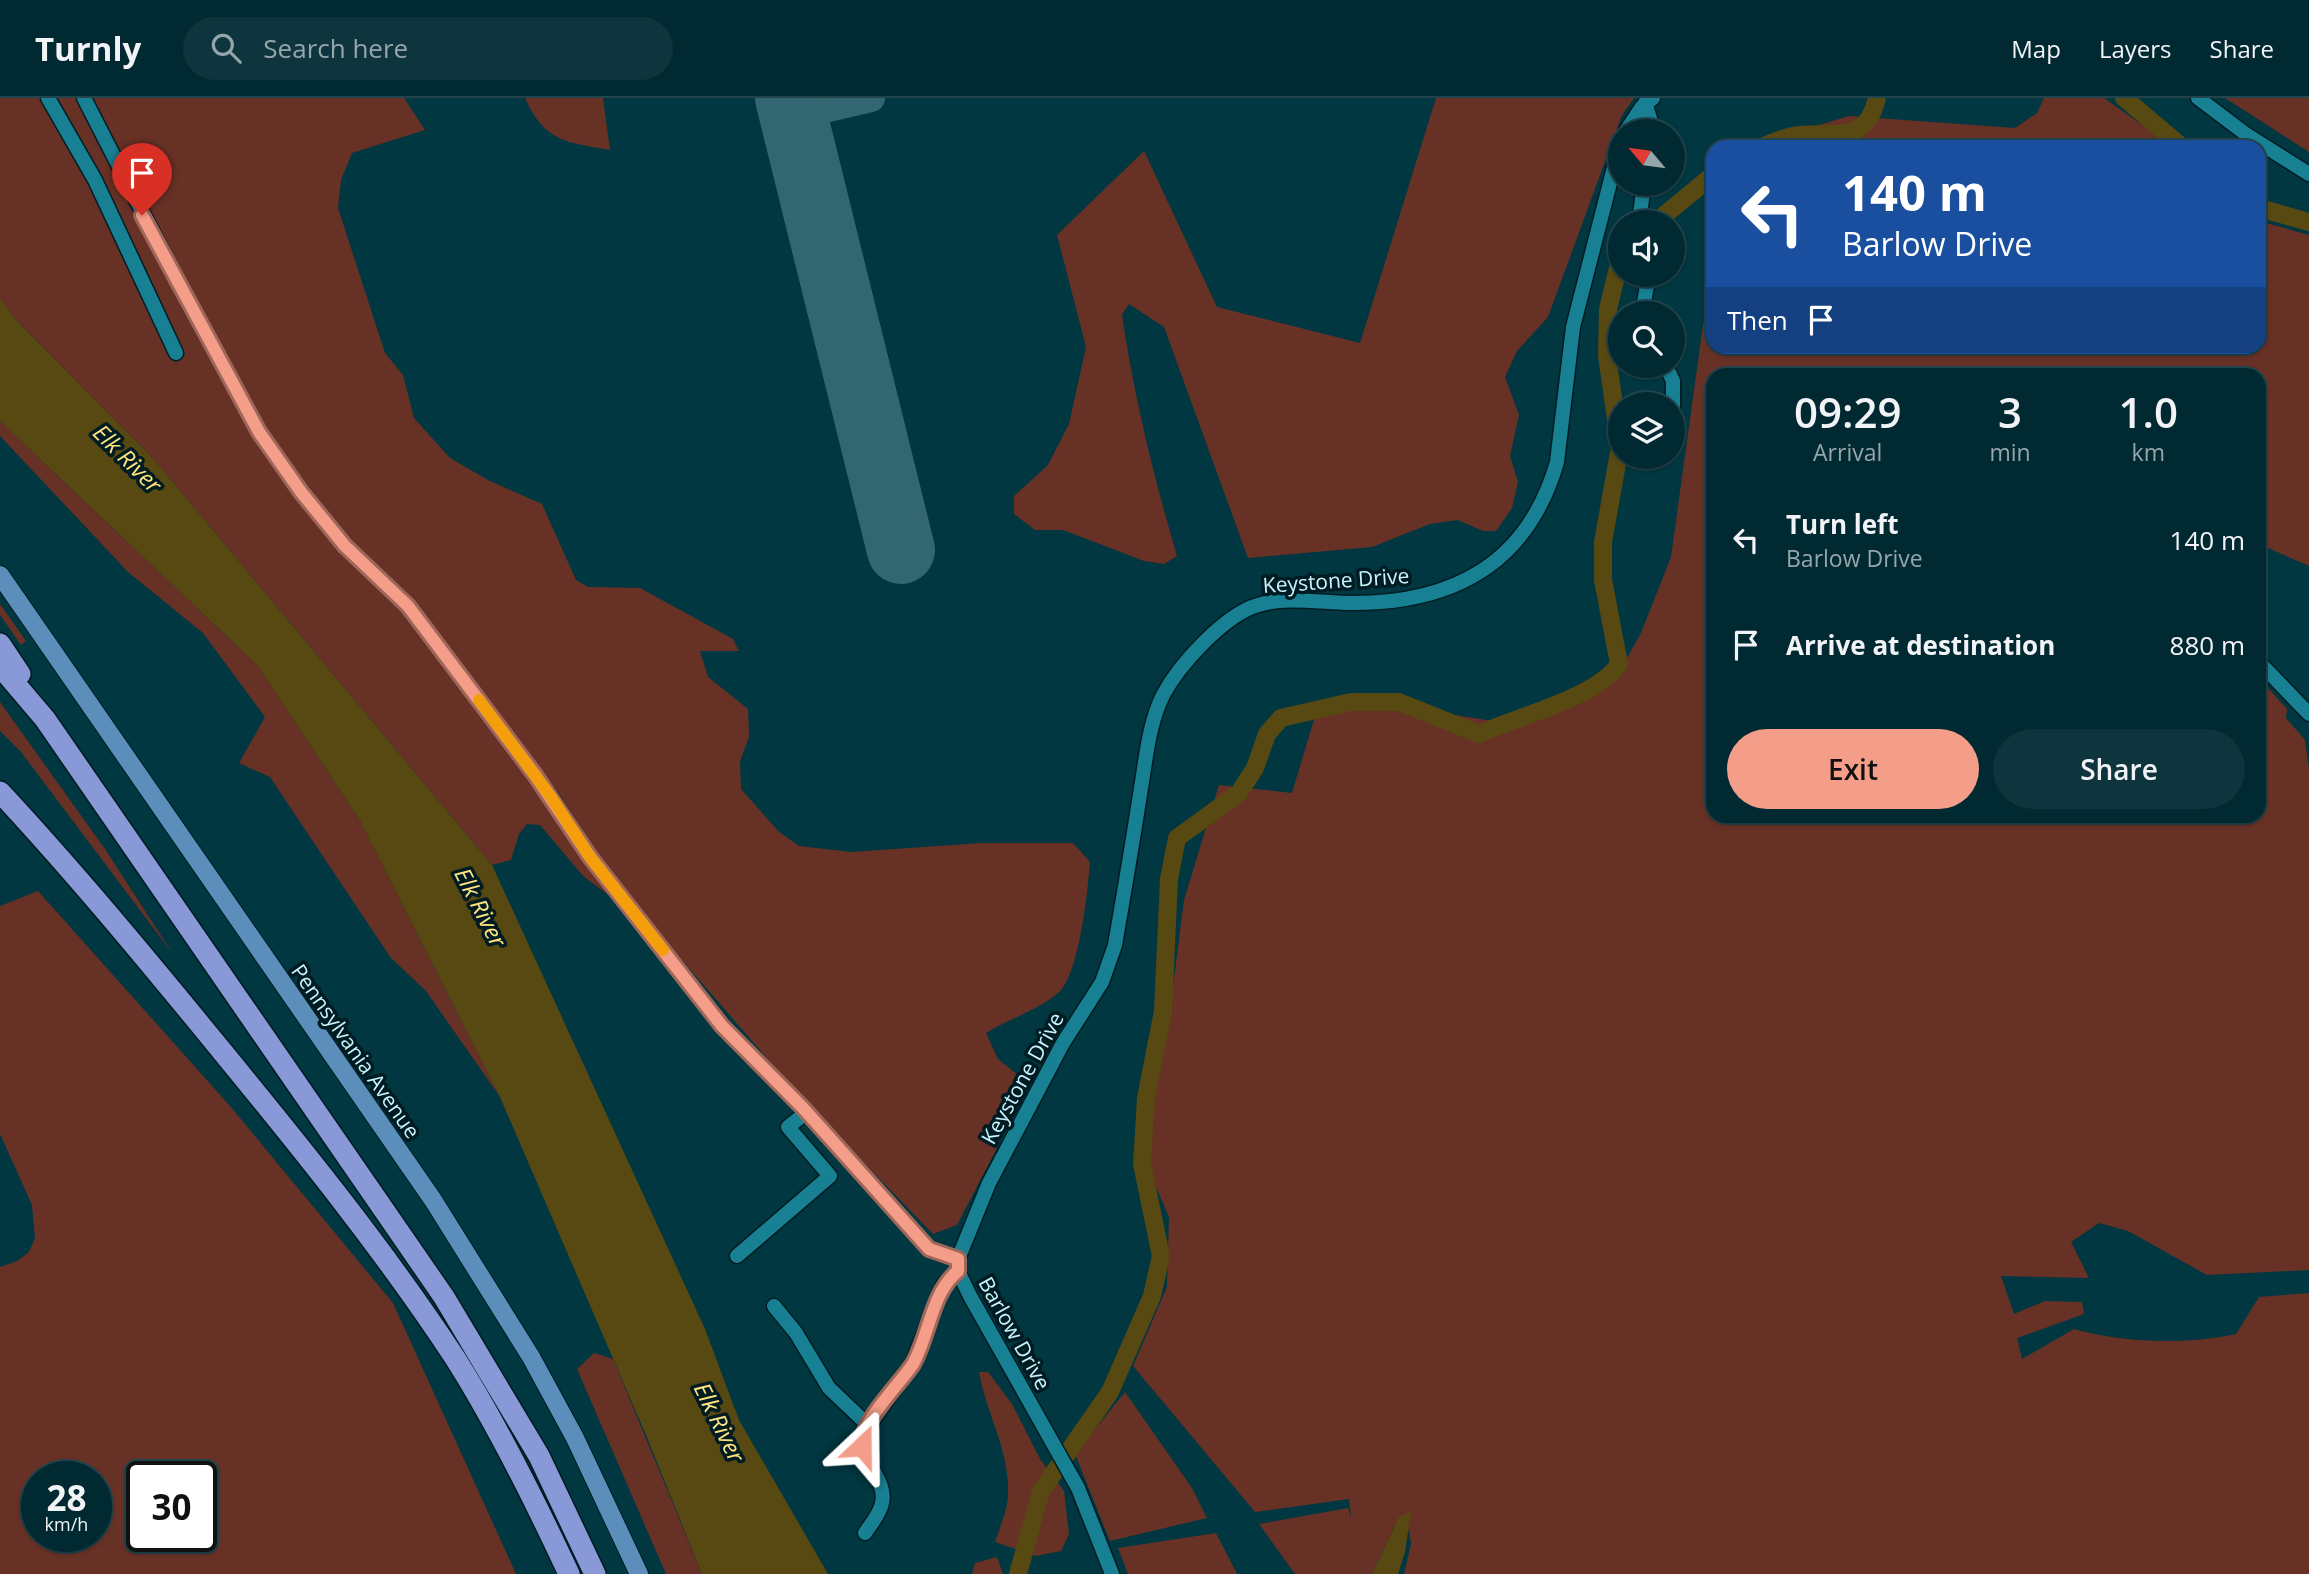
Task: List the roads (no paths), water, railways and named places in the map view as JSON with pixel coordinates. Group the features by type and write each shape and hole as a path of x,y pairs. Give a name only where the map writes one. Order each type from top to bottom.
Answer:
{"highway":[{"path":"0,644 45,719 444,1297 539,1456 596,1574"},
{"path":"0,666 45,719"},
{"path":"0,790 254,1090 337,1192 389,1262 456,1360 569,1574"}],"main road":[{"name":"Pennsylvania Avenue","path":"0,575 433,1200 531,1357 575,1438 639,1574"}],"street":[{"path":"48,98 95,180 176,353"},
{"name":"Barlow Drive","path":"84,98 117,167 259,432 301,492 345,546 408,606 535,775 590,857 722,1026 807,1112 929,1249 958,1265 1073,1478 1112,1574"},
{"path":"2198,98 2254,140"},
{"path":"1635,119 1649,101"},
{"path":"1649,101 1652,119"},
{"path":"2266,148 2309,174"},
{"path":"95,180 117,167"},
{"name":"Keystone Drive","path":"868,1425 912,1364 944,1284 958,1265 998,1166 1063,1043 1107,971 1115,945 1150,735 1162,698 1175,675 1218,631 1252,607 1275,603 1378,602 1429,594 1484,571 1506,553 1523,533 1551,482 1557,462 1573,327 1608,191"},
{"path":"2266,669 2309,713"},
{"path":"737,1256 830,1176 788,1127 807,1112"},
{"path":"774,1306 796,1333 829,1388 868,1425 862,1446 883,1501 865,1533"}],"water":[{"name":"Elk River","path":"0,298 15,319 152,457 492,865 705,1329 739,1420 828,1574 702,1574 646,1435 500,1097 360,821 258,666 0,421"},
{"path":"1411,1511 1405,1552 1398,1574 1372,1574 1399,1517"}],"waterway":[{"path":"1779,140 1813,134 1848,133 1865,123 1877,98"},
{"path":"2124,98 2174,140"},
{"path":"1671,210 1706,181"},
{"path":"2266,210 2309,222"},
{"path":"1018,1574 1041,1491 1110,1392 1152,1296 1161,1256 1142,1164 1146,1098 1163,1011 1169,879 1177,838 1239,793 1255,768 1267,734 1281,718 1351,702 1399,702 1479,734 1575,696 1608,676 1619,664 1603,580 1603,542 1620,447 1607,356 1608,309 1613,287"}]}
